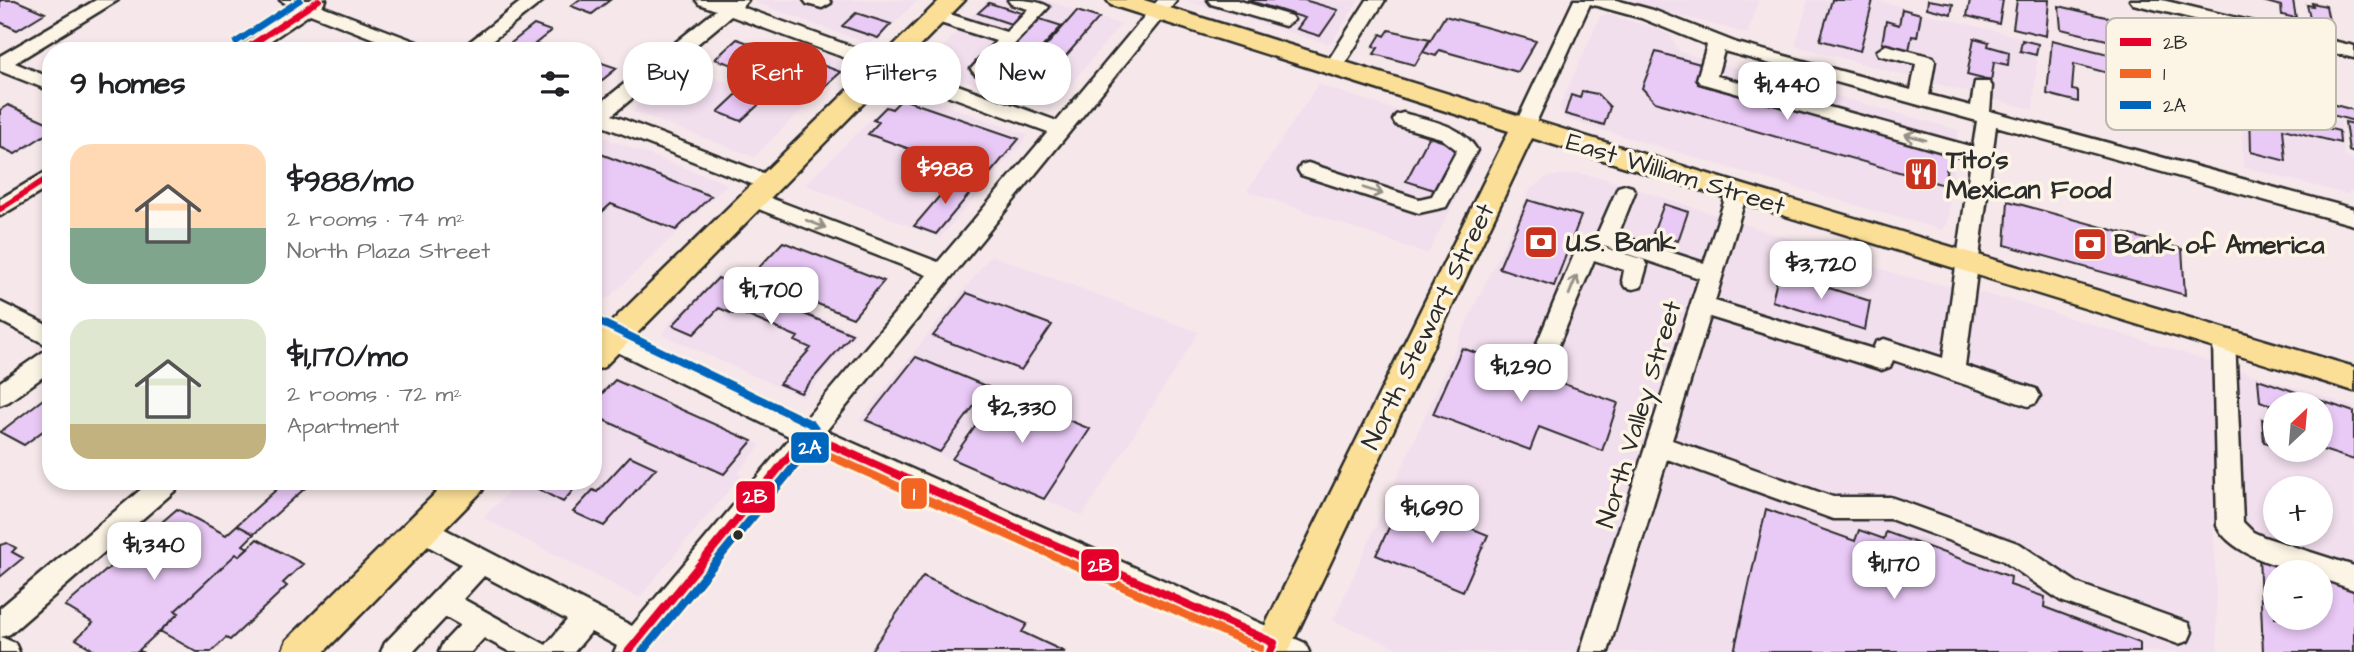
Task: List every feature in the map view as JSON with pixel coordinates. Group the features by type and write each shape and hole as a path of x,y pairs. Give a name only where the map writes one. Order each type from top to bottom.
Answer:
{"main road":[{"name":"East William Street","path":"1119,0 1163,6 1333,67 1524,127 2354,379"},
{"path":"911,42 945,8"},
{"path":"602,340 761,191 848,105"},
{"name":"North Stewart Street","path":"1280,649 1524,127"},
{"path":"300,652 461,490"}],"street":[{"path":"0,64 109,0"},
{"path":"289,0 314,4 403,42"},
{"path":"479,42 535,0"},
{"path":"705,0 735,4 841,47"},
{"path":"1006,42 1040,7 1017,0"},
{"path":"1217,0 1285,20"},
{"path":"1333,67 1376,0"},
{"name":"North Stewart Street","path":"1524,127 1583,0"},
{"path":"1595,0 1665,21 1717,43 2354,217"},
{"path":"2139,0 2213,18"},
{"path":"256,42 314,4"},
{"path":"602,112 735,4"},
{"path":"422,530 587,616 632,647 1163,6"},
{"path":"945,8 1009,39"},
{"path":"1717,43 1707,79 1980,156"},
{"path":"2336,48 2354,52"},
{"path":"1886,51 1926,61 1919,99"},
{"path":"0,64 42,81"},
{"path":"1953,371 1980,156 1982,86"},
{"path":"961,94 1062,130"},
{"path":"1308,170 1419,206 1439,202 1467,150 1466,145 1456,137 1403,120"},
{"path":"602,121 942,272"},
{"path":"0,209 42,182"},
{"path":"1625,192 1606,239 1713,274"},
{"name":"North Valley Street","path":"1594,652 1737,193"},
{"path":"1547,348 1587,250 1636,266 1633,281"},
{"path":"1703,306 1883,355 1953,371 2028,396"},
{"path":"0,311 42,333"},
{"path":"2224,339 2231,526 2244,540 2258,546 2354,578"},
{"path":"602,344 807,434 1280,649"},
{"path":"0,395 42,365"},
{"path":"1660,446 1833,508 1890,508 2011,552 2070,593 2178,632"},
{"path":"0,625 158,490"},
{"path":"395,652 481,561"},
{"path":"442,601 481,621 522,649"},
{"path":"557,652 587,616"},
{"path":"453,652 481,621"},
{"path":"0,649 5,652"}],"shaded area":[{"path":"918,0 873,42 864,42 754,2"},
{"path":"987,0 1044,0 1121,24 1071,85 1071,42 975,42 975,84 961,80 961,42 948,42"},
{"path":"1184,0 1359,0 1333,41 1327,44"},
{"path":"1621,0 1759,0 1748,34"},
{"path":"1808,0 1875,0 2039,42 2033,110 1795,46"},
{"path":"1607,14 1656,28 1670,35 1680,52 1959,130 1947,224 1942,230 1565,119 1559,107 1600,16"},
{"path":"827,55 841,60 841,71 827,85"},
{"path":"713,77 727,82 727,105 807,105 754,157 632,111 639,105 713,105"},
{"path":"1318,84 1464,132 1478,141 1480,153 1428,254 1247,191"},
{"path":"884,105 945,105 1029,135 940,238 805,185"},
{"path":"1035,105 1054,105 1050,110"},
{"path":"2336,120 2341,121 2344,156 2354,159 2354,192 2349,191 2349,195 2243,167 2241,130 2336,130"},
{"path":"602,138 728,184 610,297 604,299 602,298"},
{"path":"1577,173 1600,177 1904,276 2017,301 2309,392 2263,392 2263,462 2333,462 2333,399 2354,406 2354,569 2285,546 2333,546 2333,476 2263,476 2263,539 2210,521 2214,529 2218,652 1406,652 1333,621 1474,306 1530,190 1545,177"},
{"path":"991,255 1199,332 1083,516 859,421"},
{"path":"718,275 858,332 803,398 662,335 671,320"},
{"path":"615,379 761,445 738,473 742,475 639,598 483,518 510,490 602,490 602,393"}],"building":[{"path":"0,0 15,0 45,13 17,30 0,22"},
{"path":"579,0 610,0 592,14 571,6"},
{"path":"1247,0 1304,0 1338,10 1320,36 1297,29 1305,18"},
{"path":"1832,0 1873,0 1860,51 1820,40"},
{"path":"1928,0 1953,4 1951,14 1927,8"},
{"path":"1970,0 2003,0 1999,24 1967,16"},
{"path":"2017,0 2049,0 2046,36 2013,28"},
{"path":"2259,0 2293,0 2296,18 2282,15 2281,6"},
{"path":"989,3 1021,13 1011,24 978,13"},
{"path":"2312,3 2326,6 2328,18 2310,17 2307,5 2313,6"},
{"path":"2059,6 2110,18 2106,18 2106,40 2061,29"},
{"path":"1902,9 1921,14 1917,37 1912,36 1909,50 1882,43 1886,21 1899,25"},
{"path":"1077,11 1099,18 1071,50 1071,42 1050,42"},
{"path":"856,13 891,24 878,38 842,26"},
{"path":"1445,16 1536,41 1518,72 1439,50 1436,56 1423,52"},
{"path":"1040,19 1062,26 1047,42 1018,42"},
{"path":"534,25 551,31 537,42 512,42"},
{"path":"1389,30 1430,39 1415,65 1374,54 1378,48 1373,47 1381,34 1385,36"},
{"path":"1974,38 1989,42 1988,46 2009,52 2008,65 1994,62 1991,81 1967,75"},
{"path":"2022,40 2038,44 2036,55 2020,51"},
{"path":"2052,40 2106,54 2106,72 2074,64 2072,90 2078,91 2078,102 2047,94"},
{"path":"727,48 727,63 715,59"},
{"path":"1656,52 1704,65 1698,84 1949,154 1944,185 1655,102 1642,88"},
{"path":"602,63 617,68 602,80"},
{"path":"827,67 841,72 827,84"},
{"path":"1582,91 1597,94 1610,107 1604,125 1565,114 1571,95 1580,98"},
{"path":"727,103 758,105 741,121 718,112"},
{"path":"8,105 42,120 42,137 15,154 0,147 0,110"},
{"path":"896,105 920,105 1019,139 987,177 868,134 879,122 873,120 886,107 892,109"},
{"path":"2336,105 2354,110 2354,121 2336,116"},
{"path":"2345,122 2354,124 2354,153 2349,151"},
{"path":"2250,130 2283,130 2286,161 2251,152"},
{"path":"2287,130 2335,130 2339,131 2340,143"},
{"path":"1429,137 1457,146 1434,190 1406,181"},
{"path":"602,154 711,196 676,230 611,204 602,212"},
{"path":"955,178 977,185 936,234 914,226"},
{"name":"U.S. Bank","path":"1528,200 1581,216 1554,286 1499,268"},
{"path":"2008,201 2182,249 2185,295 2005,245"},
{"path":"1664,204 1688,212 1678,241 1653,233"},
{"path":"783,242 884,281 853,318 750,277"},
{"path":"1779,272 1870,301 1865,330 1772,301"},
{"path":"718,278 852,334 801,393 779,384 811,348 795,341 798,337 736,311 733,314 719,308 694,334 673,325"},
{"path":"967,293 1052,325 1021,370 933,336"},
{"path":"1462,348 1618,403 1602,451 1539,427 1530,450 1433,414"},
{"path":"916,357 988,387 940,452 866,420"},
{"path":"2258,379 2296,392 2263,392 2263,402 2260,401"},
{"path":"615,380 752,441 724,474 602,419 602,394"},
{"path":"1000,392 1090,429 1044,499 952,459"},
{"path":"42,400 42,432 24,445 0,432"},
{"path":"2333,405 2354,412 2354,460 2333,453"},
{"path":"630,456 656,468 604,526 573,512 593,490 597,492 602,490 602,487"},
{"path":"276,490 303,490 254,534 237,525"},
{"path":"540,490 573,490 563,502"},
{"path":"1402,500 1488,535 1463,591 1376,555"},
{"path":"177,509 226,535 237,525 254,534 243,545 248,548 239,556 236,554 175,611 179,613 139,650 142,652 97,652 76,639 93,623 65,606"},
{"path":"1766,509 1855,541 1859,530 1884,539 1886,532 2011,577 2010,585 2045,597 2044,607 2140,643 2140,652 1734,652"},
{"path":"257,539 303,564 283,583 287,586 230,640 226,638 211,652 197,652 160,631 179,613 175,611 236,554 239,556"},
{"path":"7,543 16,548 12,552 23,558 0,577 0,545"},
{"path":"2259,555 2274,560 2263,560 2263,630 2333,630 2333,581 2354,588 2354,652 2263,652"},
{"path":"923,576 1027,624 1022,632 1065,652 870,652"}],"transit line":[{"name":"2A","path":"236,42 300,0"},
{"name":"2B","path":"256,42 319,0"},
{"name":"2B","path":"0,209 42,182"},
{"name":"2A","path":"602,323 811,424 817,432 815,441 642,652"},
{"name":"2B","path":"628,652 807,434 1274,643 1270,652"},
{"name":"1","path":"642,652 810,447 1260,648"}],"place":[{"name":"Tito's Mexican Food","path":"1921,174"},
{"name":"U.S. Bank","path":"1541,242"},
{"name":"Bank of America","path":"2090,244"}]}
